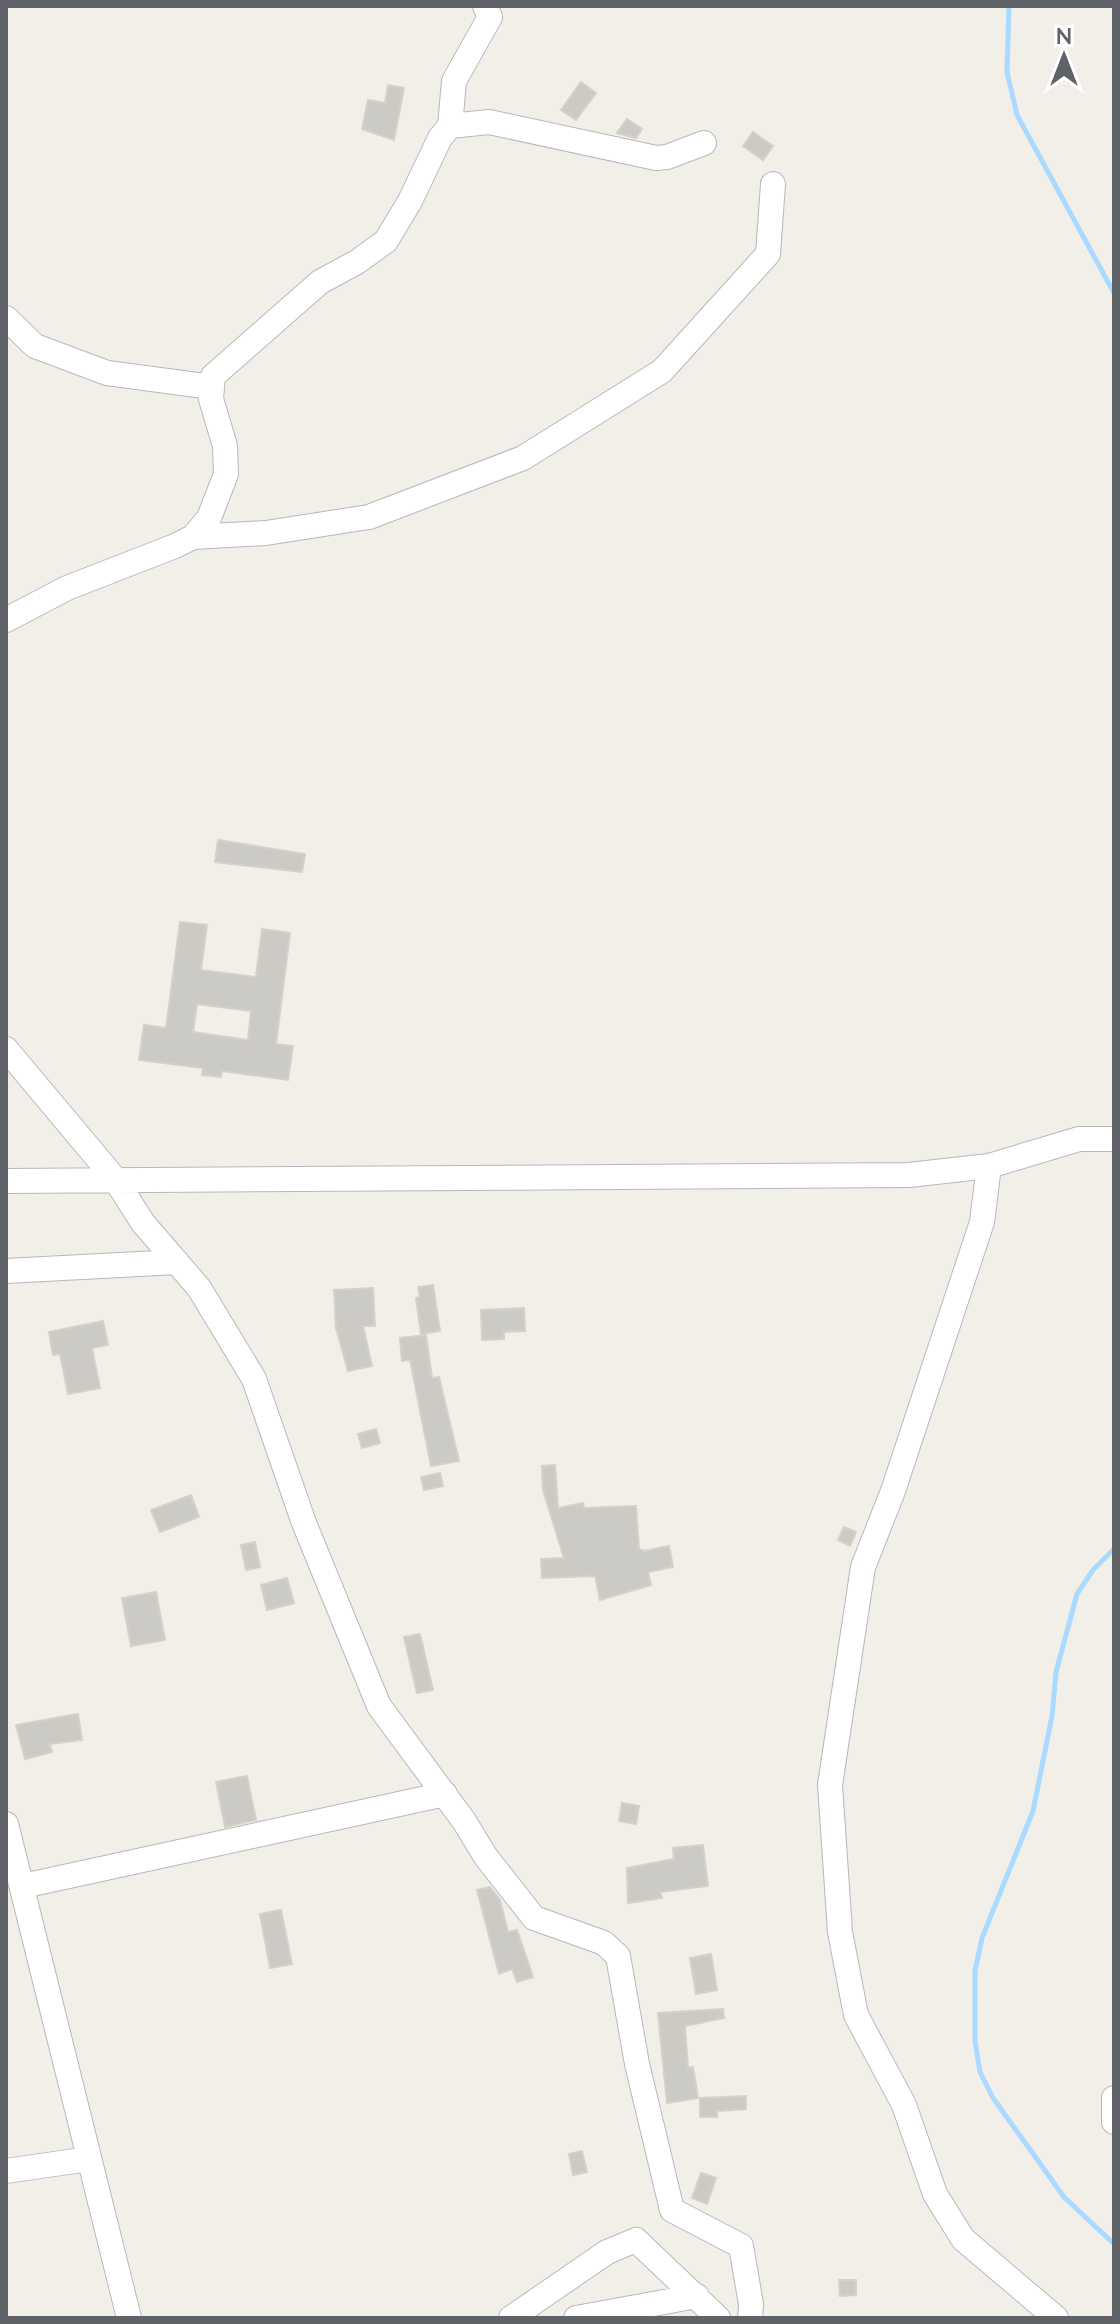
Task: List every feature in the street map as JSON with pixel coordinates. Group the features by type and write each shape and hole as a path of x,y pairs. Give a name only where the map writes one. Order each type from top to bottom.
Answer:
{"street":[{"path":"193,537 209,518 226,474 225,446 211,399 213,376 235,353 320,282 357,262 386,241 410,201 440,138 450,126 454,81 490,17 485,6"},
{"path":"450,126 489,122 656,158 704,143"},
{"path":"6,620 67,588 193,537 266,533 369,517 523,458 662,371 673,360 768,254 773,184"},
{"path":"6,318 35,346 107,373 212,387"},
{"path":"6,1049 115,1179 143,1223 199,1288 254,1379 304,1523 379,1706 445,1794 486,1857 534,1918 604,1943 618,1956 637,2064 672,2210 741,2246 750,2318"},
{"path":"6,1181 380,1181 909,1175 989,1166 1079,1139 1114,1139"},
{"path":"989,1166 982,1222 898,1476 863,1567 830,1785 840,1932 856,2015 904,2105 935,2194 963,2239 1056,2318"},
{"path":"6,1271 177,1262"},
{"path":"23,1886 445,1794"},
{"path":"6,1824 129,2318"},
{"path":"1114,2098 1114,2122"},
{"path":"6,2171 89,2159"},
{"path":"511,2318 607,2252 636,2240 718,2318"},
{"path":"576,2318 697,2296"}],"building":[{"path":"581,82 596,93 576,120 561,110"},
{"path":"388,85 404,88 394,140 362,129 368,100 385,103"},
{"path":"627,119 642,129 636,138 617,133"},
{"path":"753,132 773,146 763,160 743,146"},
{"path":"218,840 305,854 302,872 215,862"},
{"path":"180,922 207,925 201,970 256,977 262,929 290,933 276,1044 293,1046 288,1080 222,1071 221,1077 202,1075 203,1068 139,1060 144,1025 166,1028","holes":["197,1004 251,1011 248,1040 193,1032"]},
{"path":"433,1285 440,1331 421,1334 416,1298 420,1297 418,1287"},
{"path":"373,1288 375,1326 363,1326 372,1366 348,1371 336,1328 334,1290"},
{"path":"524,1308 525,1331 504,1332 504,1339 482,1340 481,1310"},
{"path":"103,1321 108,1345 92,1348 100,1388 68,1394 60,1354 53,1355 49,1332"},
{"path":"426,1335 432,1378 439,1377 459,1461 431,1466 410,1360 402,1361 400,1338"},
{"path":"376,1429 380,1443 362,1448 358,1434"},
{"path":"555,1465 558,1508 583,1503 584,1508 636,1506 639,1549 644,1551 669,1546 673,1567 648,1572 651,1585 600,1600 595,1576 542,1578 541,1559 564,1558 543,1490 542,1466"},
{"path":"440,1473 443,1486 424,1490 421,1477"},
{"path":"191,1495 199,1517 160,1532 151,1510"},
{"path":"844,1527 856,1532 850,1546 838,1540"},
{"path":"255,1542 260,1567 246,1570 241,1545"},
{"path":"287,1578 294,1603 267,1610 261,1585"},
{"path":"156,1592 165,1640 131,1646 122,1598"},
{"path":"420,1634 433,1690 417,1693 404,1637"},
{"path":"78,1714 82,1740 50,1744 52,1752 25,1759 16,1725"},
{"path":"247,1776 256,1820 225,1827 216,1782"},
{"path":"622,1803 639,1806 636,1824 619,1821"},
{"path":"703,1845 708,1886 660,1892 662,1898 628,1903 627,1868 674,1859 673,1848"},
{"path":"490,1887 500,1900 508,1932 517,1930 533,1977 517,1982 512,1969 499,1974 477,1890"},
{"path":"281,1910 292,1964 270,1968 260,1914"},
{"path":"711,1954 717,1990 696,1994 690,1958"},
{"path":"723,2009 724,2018 685,2026 688,2068 693,2067 698,2098 667,2103 658,2013"},
{"path":"746,2096 746,2109 717,2111 717,2117 700,2117 700,2098"},
{"path":"582,2151 587,2172 573,2175 569,2154"},
{"path":"701,2173 716,2178 707,2204 692,2198"},
{"path":"839,2280 856,2280 856,2295 840,2296"}],"waterway":[{"path":"1009,6 1007,72 1017,115 1114,293"},
{"path":"1114,1549 1093,1570 1077,1594 1056,1672 1052,1716 1033,1811 982,1938 975,1971 975,2041 980,2072 993,2098 1064,2197 1114,2244"}]}
